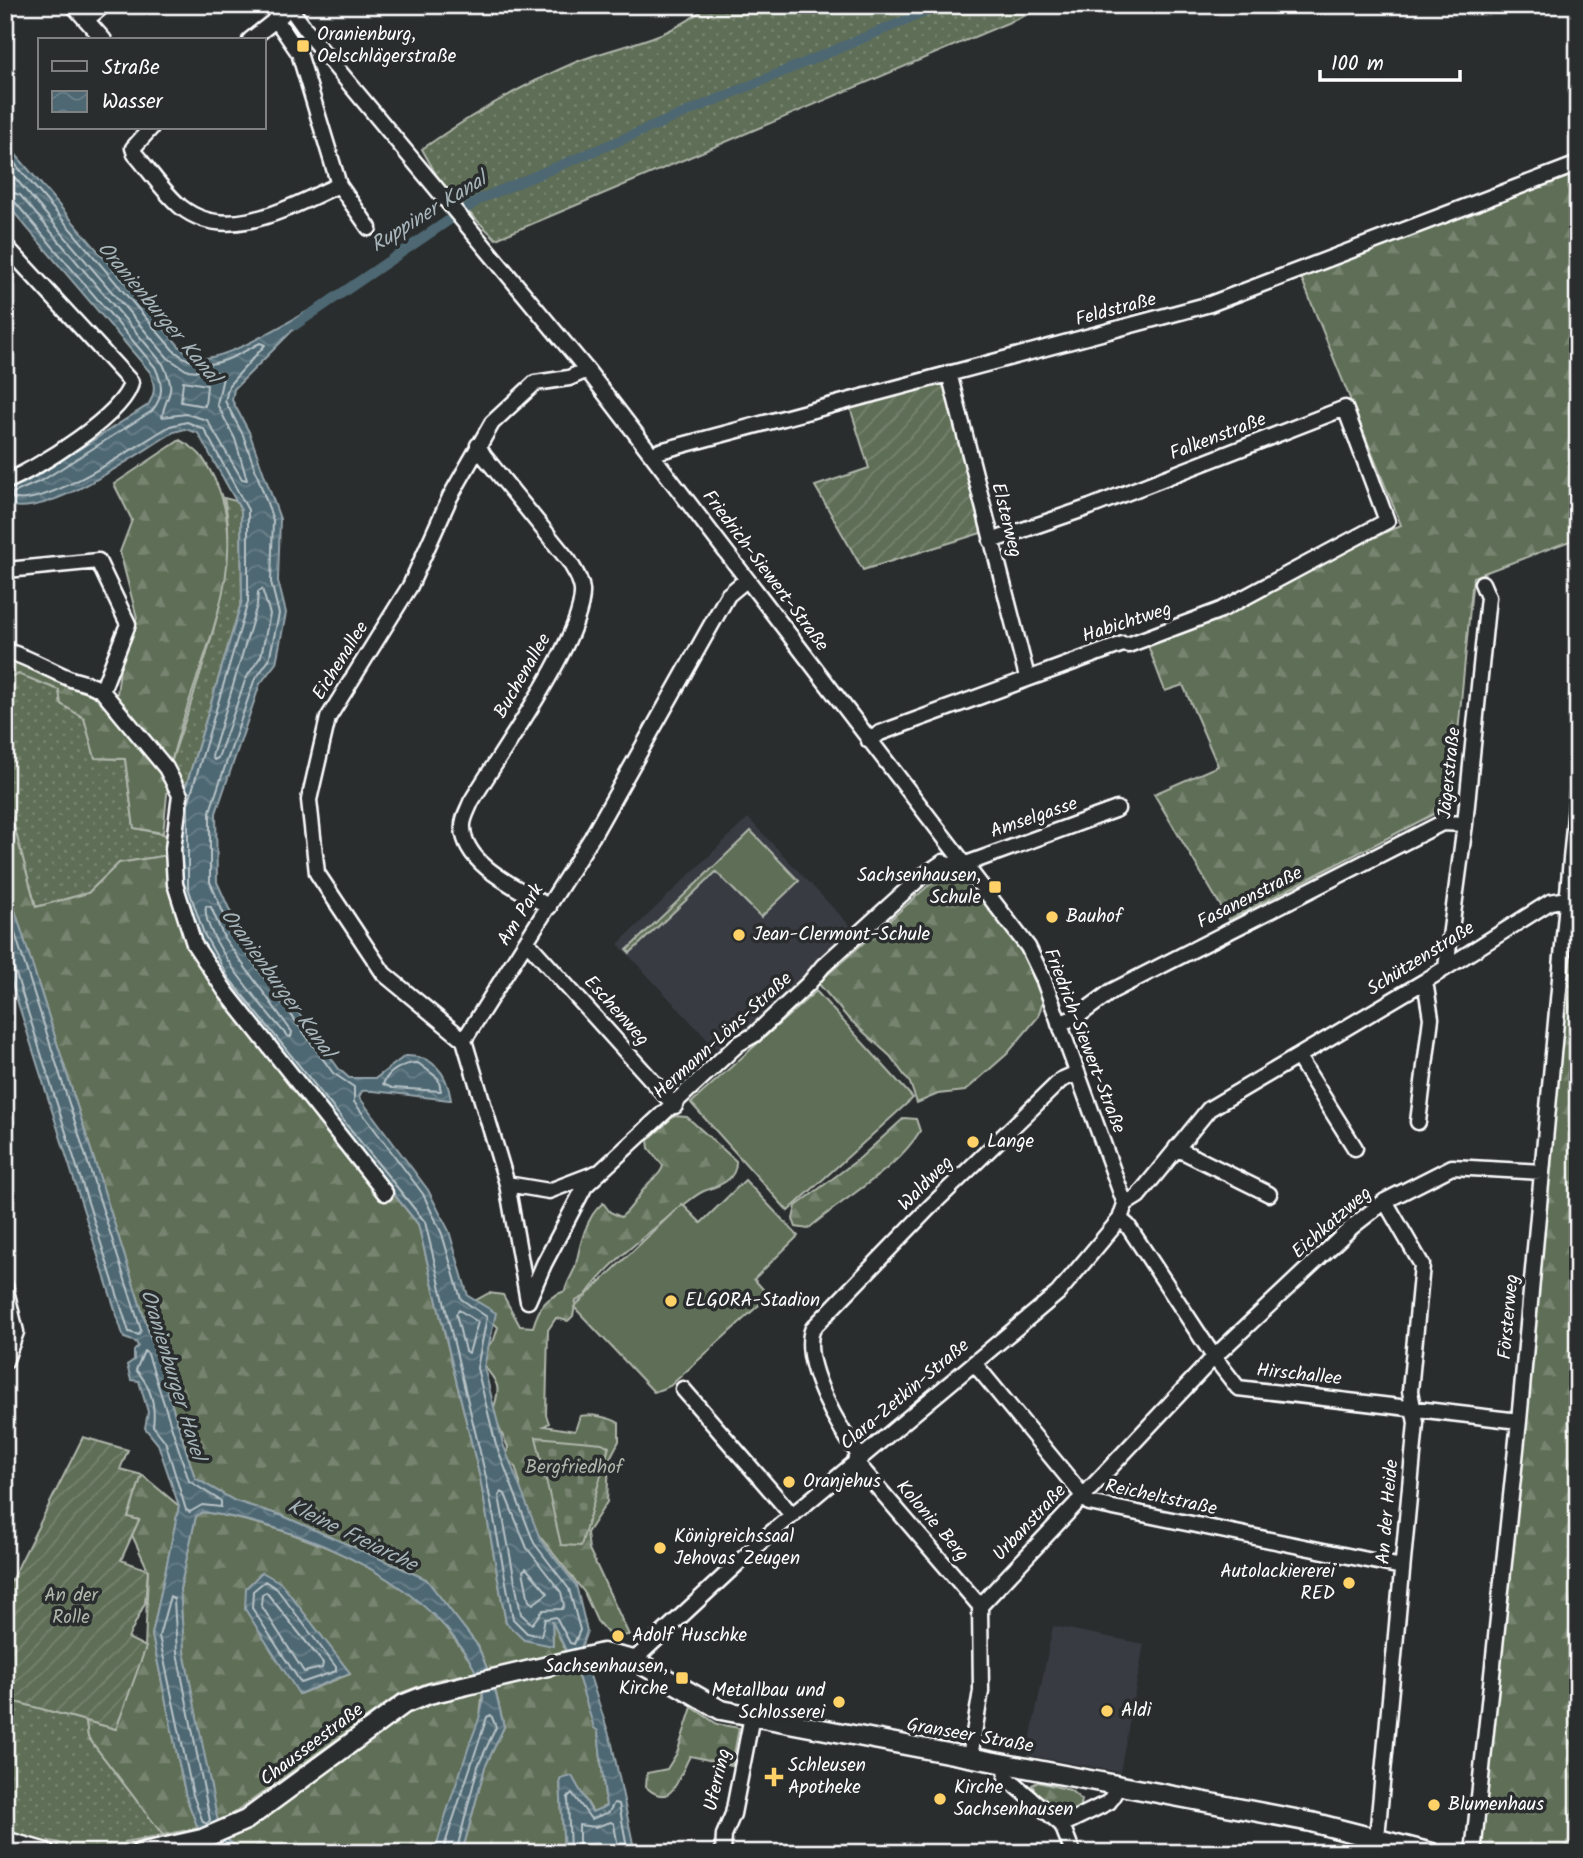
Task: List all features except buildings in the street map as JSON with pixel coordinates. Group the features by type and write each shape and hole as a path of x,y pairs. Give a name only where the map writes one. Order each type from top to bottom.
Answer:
{"main road":[{"name":"Granseer Straße","path":"508,1675 586,1656 612,1654 634,1660 708,1704 752,1716 1119,1785 1380,1845 1432,1853"},
{"name":"Chausseestraße","path":"140,1853 202,1839 246,1820 404,1704 508,1675"},
{"path":"5,1841 39,1852"}],"street":[{"path":"73,5 102,38"},
{"path":"86,20 104,5"},
{"path":"252,38 289,7"},
{"name":"Friedrich-Siewert-Straße","path":"289,7 469,230 587,370 1028,947 1077,1073 1122,1212"},
{"path":"275,18 299,53 339,185 369,228"},
{"path":"149,130 133,148 180,206 197,218 218,224 249,221 339,185"},
{"name":"Feldstraße","path":"653,456 660,451 1210,304 1578,164"},
{"path":"5,245 131,382 125,399 59,453 31,472 5,482"},
{"name":"Eichenallee","path":"464,1040 384,974 317,873 309,800 328,718 410,586 450,497 478,445 506,408 535,383 569,378 587,370"},
{"name":"Elsterweg","path":"948,373 1027,677"},
{"name":"Falkenstraße","path":"991,541 1090,507 1345,408 1387,521"},
{"name":"Buchenallee","path":"478,445 569,561 580,580 582,593 577,618 555,664 471,802 462,825 465,843 476,857 549,907"},
{"name":"Habichtweg","path":"869,741 880,733 1027,677 1123,644 1128,645 1221,610 1387,521"},
{"path":"7,570 98,561 128,624 103,691"},
{"name":"Am Park","path":"464,1040 528,943 592,837 728,595 746,580"},
{"name":"Jägerstraße","path":"1446,967 1465,824 1488,597 1482,583"},
{"path":"7,651 31,658 72,680 90,683 103,691 166,768 180,795 173,849 175,884 194,944 226,992 385,1193"},
{"name":"Försterweg","path":"1473,1853 1519,1421 1578,784"},
{"name":"Amselgasse","path":"965,864 1117,809"},
{"name":"Fasanenstraße","path":"1059,1024 1078,1016 1112,991 1301,892 1443,823 1465,824"},
{"name":"Hermann-Löns-Straße","path":"604,1171 549,1191 507,1184 528,1301 578,1196 921,877 943,862 955,868 965,864"},
{"name":"Schützenstraße","path":"1122,1212 1209,1109 1425,981 1550,902 1567,899"},
{"name":"Eschenweg","path":"528,943 675,1106"},
{"path":"1418,1122 1431,1018 1425,981"},
{"path":"464,1040 507,1184"},
{"path":"1298,1057 1355,1148"},
{"name":"Waldweg","path":"811,1333 817,1322 939,1198 1061,1080 1077,1073"},
{"path":"1176,1149 1269,1194"},
{"name":"Eichkatzweg","path":"1214,1357 1353,1226 1385,1201 1452,1167 1542,1172"},
{"name":"An der Heide","path":"1380,1845 1416,1423 1410,1391 1423,1265 1385,1201"},
{"name":"Hirschallee","path":"1122,1212 1128,1226 1214,1357 1238,1388 1519,1421"},
{"name":"Clara-Zetkin-Straße","path":"634,1660 685,1609 792,1515 1058,1293 1122,1212"},
{"path":"5,1286 16,1332 5,1362"},
{"name":"Kolonie Berg","path":"811,1333 810,1356 858,1459 980,1606"},
{"name":"Urbanstraße","path":"980,1606 1214,1357"},
{"name":"Reicheltstraße","path":"974,1363 1089,1503 1402,1567"},
{"path":"683,1389 792,1515"},
{"path":"970,1757 981,1691 980,1606"},
{"name":"Uferring","path":"723,1853 724,1835 733,1814 752,1716"},
{"path":"1008,1764 1006,1777 1062,1825 1073,1853"},
{"path":"1062,1825 1109,1802 1119,1785"}],"shaded area":[{"name":"Jean-Clermont-Schule","path":"748,818 855,931 721,1054 618,944"},
{"path":"1053,1626 1144,1644 1120,1772 1027,1755"}],"green space":[{"path":"707,5 1050,5 496,239 443,187 422,149 478,112 535,81 576,62 679,26"},
{"path":"1578,167 1578,538 1473,577 1451,805 1229,920 1154,794 1218,766 1183,685 1165,691 1147,643 1222,611 1401,525 1301,277"},
{"path":"942,379 984,532 863,570 815,486 869,468 849,404"},
{"path":"180,440 201,456 214,478 226,512 228,547 216,621 171,764 163,833 134,828 125,759 95,758 84,718 61,704 59,690 19,674 5,678 5,662 13,661 92,691 99,699 117,694 122,653 137,618 120,552 132,520 114,484"},
{"path":"224,498 236,501 241,510 242,600 186,786 171,763 203,667 222,596 228,528"},
{"path":"19,674 59,690 61,704 84,718 95,758 125,759 134,828 181,838 181,853 119,863 88,893 36,907 5,793 5,677"},
{"path":"5,793 36,907 88,893 119,863 181,853 181,888 222,981 418,1224 480,1478 506,1623 553,1645 552,1620 566,1652 488,1671 478,1646 426,1579 283,1516 235,1501 195,1478 5,879"},
{"path":"751,831 799,881 761,917 716,872 630,953 627,950"},
{"path":"1578,848 1578,1853 1481,1853"},
{"path":"945,871 962,872 1022,951 1043,1001 1038,1017 1007,1054 965,1091 938,1094 917,1103 910,1083 890,1056 847,1017 818,983"},
{"path":"816,991 913,1098 788,1211 691,1103"},
{"path":"674,1116 687,1117 736,1161 734,1173 721,1184 695,1197 630,1248 585,1296 576,1301 573,1316 568,1321 556,1318 548,1330 546,1415 549,1423 544,1426 575,1431 580,1416 585,1415 619,1423 619,1441 609,1460 607,1502 587,1533 589,1549 629,1635 611,1637 597,1621 584,1592 521,1513 520,1483 515,1466 506,1458 508,1447 492,1413 497,1386 479,1354 494,1340 498,1327 471,1303 489,1293 503,1295 520,1326 533,1327 544,1304 565,1291 592,1215 603,1203 610,1212 621,1217 660,1172 663,1166 649,1148 648,1140"},
{"path":"904,1118 916,1119 920,1131 897,1159 808,1229 796,1227 793,1219 796,1206 860,1158"},
{"name":"ELGORA-Stadion","path":"745,1180 798,1236 754,1279 769,1296 670,1386 654,1392 574,1307 682,1204 701,1223"},
{"name":"An der Rolle","path":"83,1437 128,1450 120,1469 142,1475 128,1517 139,1520 121,1560 148,1570 145,1603 128,1638 146,1647 116,1729 5,1699 5,1593"},
{"name":"Bergfriedhof","path":"536,1437 602,1443 609,1447 581,1546 561,1545"},
{"path":"142,1475 179,1506 152,1635 186,1797 198,1828 163,1835 88,1737 86,1721 116,1729 145,1648 148,1570 132,1535 139,1520 128,1517"},
{"path":"202,1512 255,1523 309,1540 361,1563 407,1591 428,1608 455,1639 477,1672 436,1680 401,1693 233,1814 217,1822 184,1652 180,1589 196,1516","holes":["281,1583 350,1673 299,1694"]},
{"path":"574,1666 598,1731 606,1806 593,1812 571,1776 560,1780 564,1853 462,1853 485,1767 504,1727 495,1689"},
{"path":"483,1689 480,1717 435,1853 245,1853 225,1838 421,1704"},
{"path":"5,1699 86,1721 88,1737 163,1835 124,1842 168,1838 127,1847 85,1850 56,1848 59,1843 49,1841 51,1844 48,1846 5,1833"},
{"path":"692,1707 717,1724 739,1728 732,1765 690,1756 674,1788 663,1795 655,1794 646,1787 647,1773 667,1769 677,1753"},
{"path":"1038,1782 1070,1790 1082,1800 1079,1813 1067,1818 1052,1808 1032,1785"}],"water":[{"name":"Oranienburger Kanal","path":"5,142 179,346 192,356 214,357 228,352 316,307 234,389 232,400 249,432 280,519 278,581 286,613 276,663 260,684 216,813 217,882 238,929 339,1069 349,1078 376,1078 405,1056 415,1056 431,1062 446,1082 451,1100 367,1091 362,1091 359,1097 428,1190 449,1231 468,1296 496,1313 484,1367 503,1444 541,1541 576,1585 587,1631 581,1648 612,1744 635,1853 564,1853 560,1779 572,1776 592,1812 606,1806 598,1731 594,1728 578,1676 552,1621 553,1646 524,1640 506,1623 480,1478 418,1224 222,981 197,937 181,888 181,803 242,600 241,510 198,433 185,429 174,432 115,469 66,495 42,504 21,507 5,503 5,490 40,474 148,405 154,389 150,372 5,202"},
{"path":"5,879 195,1478 235,1501 283,1516 426,1579 478,1646 495,1689 504,1727 485,1767 462,1853 435,1853 479,1718 483,1694 467,1656 445,1627 417,1601 350,1558 276,1528 203,1512 196,1516 180,1589 184,1652 218,1822 225,1838 245,1853 214,1853 198,1828 186,1797 152,1635 179,1506 158,1444 145,1428 148,1412 139,1381 131,1380 127,1365 134,1360 134,1351 138,1346 136,1342 124,1338 5,962"},
{"path":"262,1572 281,1583 350,1673 299,1694 245,1609 246,1588"}],"waterway":[{"name":"Ruppiner Kanal","path":"295,325 480,199 942,5"}],"place":[{"name":"Oranienburg, Oelschlägerstraße","path":"303,46"},
{"name":"Sachsenhausen, Schule","path":"995,887"},
{"name":"Bauhof","path":"1052,917"},
{"name":"Jean-Clermont-Schule","path":"739,935"},
{"name":"Lange","path":"973,1142"},
{"name":"ELGORA-Stadion","path":"671,1301"},
{"name":"Oranjehus","path":"789,1482"},
{"name":"Königreichssaal Jehovas Zeugen","path":"660,1548"},
{"name":"Autolackiererei RED","path":"1349,1583"},
{"name":"Adolf Huschke","path":"618,1636"},
{"name":"Sachsenhausen, Kirche","path":"682,1678"},
{"name":"Metallbau und Schlosserei","path":"839,1702"},
{"name":"Aldi","path":"1107,1711"},
{"name":"Schleusen Apotheke","path":"774,1777"},
{"name":"Kirche Sachsenhausen","path":"940,1799"},
{"name":"Blumenhaus","path":"1434,1805"}],"water label":[{"name":"Oranienburger Havel","path":"172,1375"},
{"name":"Kleine Freiarche","path":"352,1536"}]}
